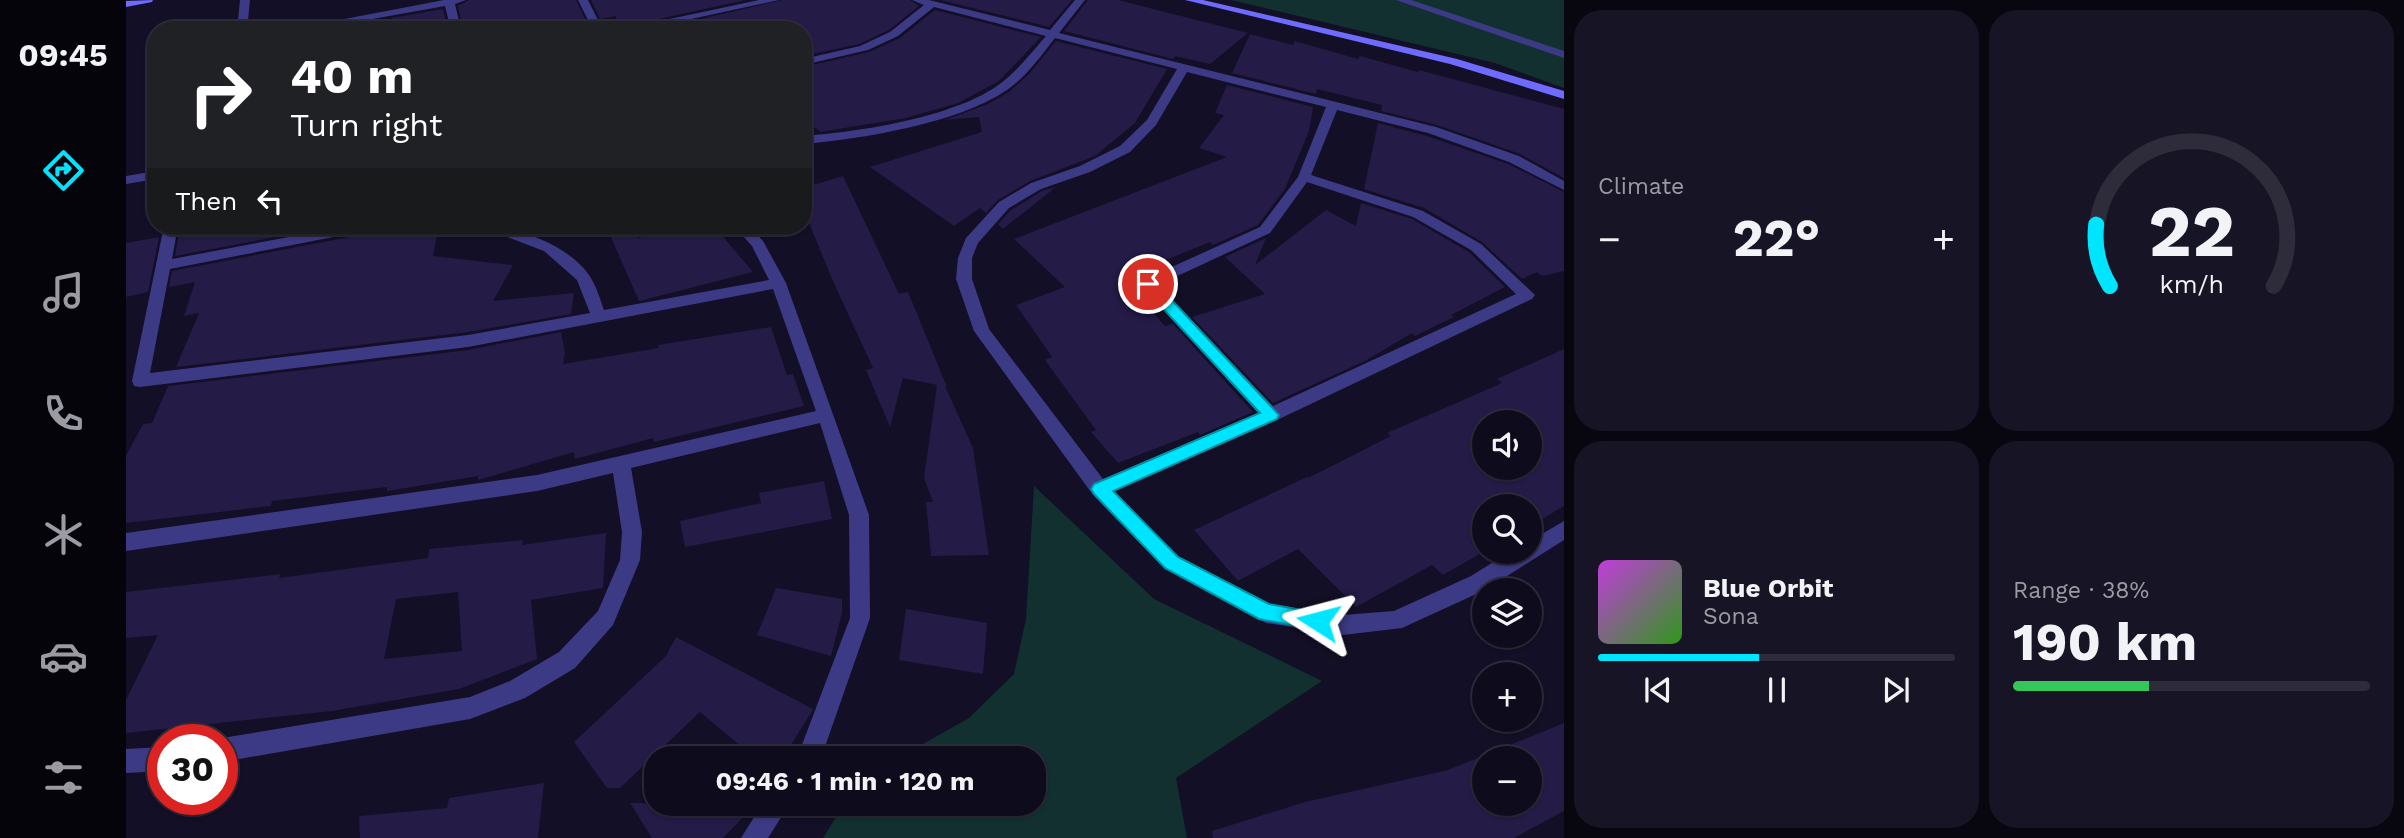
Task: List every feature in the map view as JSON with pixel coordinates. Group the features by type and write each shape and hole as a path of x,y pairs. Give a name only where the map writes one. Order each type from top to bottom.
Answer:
{"street":[{"path":"127,3 148,0"},
{"path":"244,21 245,0"},
{"path":"583,0 594,21"},
{"path":"669,21 774,0"},
{"path":"917,0 1432,130 1514,159 1564,186"},
{"path":"812,140 876,130 970,104 1004,87 1080,0"},
{"path":"1190,0 1453,61 1564,95"},
{"path":"1401,0 1564,55"},
{"path":"343,21 455,1 456,21"},
{"path":"812,60 864,48 894,34 932,4"},
{"path":"1184,68 1152,122 1125,149 1085,169 1035,186 1004,205 971,241 965,258 964,279 982,331 1100,489 1171,562 1266,613 1343,625 1395,621 1478,583 1508,564"},
{"path":"1271,415 1148,284 1265,230 1304,177 1333,105"},
{"path":"126,180 147,176"},
{"path":"1100,489 1271,415 1527,295 1476,247 1418,214 1304,177"},
{"path":"170,235 140,381 468,341 778,283"},
{"path":"165,265 322,235"},
{"path":"515,235 549,248 583,278 600,318"},
{"path":"750,235 758,244 778,283 859,515 860,618 813,746"},
{"path":"126,542 537,483 826,415"},
{"path":"238,747 470,708 517,690 567,660 606,618 630,560 632,532 621,465"},
{"path":"1542,543 1564,529"},
{"path":"126,761 147,760"},
{"path":"753,838 769,816"}],"green space":[{"path":"1231,0 1564,0 1564,88 1495,63"},
{"path":"1034,486 1154,599 1322,681 1176,778 1187,838 823,838 837,816 1046,816 1046,746 919,746 969,718 1014,674 1026,619"}],"building":[{"path":"469,0 576,0 586,21 461,21 458,6"},
{"path":"591,0 746,0 649,21 616,21 616,16 600,19"},
{"path":"782,0 910,0 919,6 889,30 859,44 812,54 812,21 692,21"},
{"path":"940,0 1072,0 1049,27"},
{"path":"1088,0 1118,0 1248,33 1210,64 1175,56 1173,59 1064,31"},
{"path":"443,9 446,21 392,21 392,18"},
{"path":"935,10 1041,37 999,81 958,103 906,118 821,132 812,126 812,65 869,52 900,38"},
{"path":"1250,34 1293,45 1295,41 1358,59 1360,56 1418,72 1419,70 1564,109 1564,178 1520,154 1437,125 1381,111 1382,105 1317,89 1316,94 1232,73"},
{"path":"1056,41 1167,69 1135,123 1095,156 1030,181 998,200 986,213 980,208 954,226 870,167 982,132 979,117 945,120 988,104 1009,92 1029,74"},
{"path":"1227,85 1313,107 1309,131 1285,189 1258,225 1213,245 1210,242 1122,278 1165,326 1173,324 1253,412 1200,435 1198,432 1118,463 1091,432 1096,430 1045,360 1052,357 1016,305 1065,287 1014,239 1227,157 1199,148 1224,115 1215,113"},
{"path":"1378,123 1427,136 1508,164 1564,192 1564,271 1542,276 1537,272 1522,279 1482,242 1424,208 1364,189"},
{"path":"843,176 899,294 908,292 973,448 989,555 931,556 926,502 933,502 924,478 937,385 903,378 890,427 866,370 873,368 812,230 812,185"},
{"path":"1056,187 1003,229 998,224 1011,210 1042,191"},
{"path":"1361,203 1412,219 1469,252 1505,287 1451,315 1454,317 1415,336 1412,333 1365,361 1273,403 1192,317 1265,294 1225,257 1266,238 1255,265 1326,210 1356,226"},
{"path":"179,235 286,235 175,256"},
{"path":"360,235 437,235 433,256 513,265 493,301 574,293 571,314 468,332 176,367 199,313 184,316 195,282 169,287 172,271"},
{"path":"610,235 635,235 639,238 646,235 722,235 753,272 639,301"},
{"path":"159,237 148,292 126,297 126,243"},
{"path":"771,327 787,375 793,374 804,406 654,442 653,438 575,459 574,452 478,480 478,476 387,491 387,487 272,501 271,506 126,523 126,456 143,424 152,423 168,386 468,350 561,332 565,353 563,364"},
{"path":"1564,349 1564,506 1542,519 1542,494 1472,494 1472,558 1443,575 1432,565 1356,607 1298,549 1238,581 1194,530 1308,478 1391,436 1387,433 1502,383 1497,379"},
{"path":"824,481 832,519 685,547 680,521 761,503 759,493"},
{"path":"606,533 603,588 531,600 537,659 459,689 332,711 210,724 147,724 147,731 126,733 126,700 158,635 126,638 126,592 281,574 279,578 428,558 429,549 523,540 522,545","holes":["458,592 462,651 384,659 396,599"]},
{"path":"776,588 842,599 842,613 831,656 757,635"},
{"path":"906,609 987,623 983,674 899,660"},
{"path":"676,637 813,709 790,746 741,746 700,712 664,746 644,746 644,765 620,788 607,788 574,742 666,656"},
{"path":"1564,723 1564,811 1514,838 1213,838 1212,831 1305,802 1448,770 1472,760 1472,816 1542,816 1542,746 1507,746"},
{"path":"544,783 538,838 360,838 359,816 447,808 449,798"},
{"path":"630,803 644,803 644,816 744,816 723,838 652,838"}],"route":[{"path":"1148,284 1271,415 1100,489 1171,562 1266,613 1318,621"}]}
